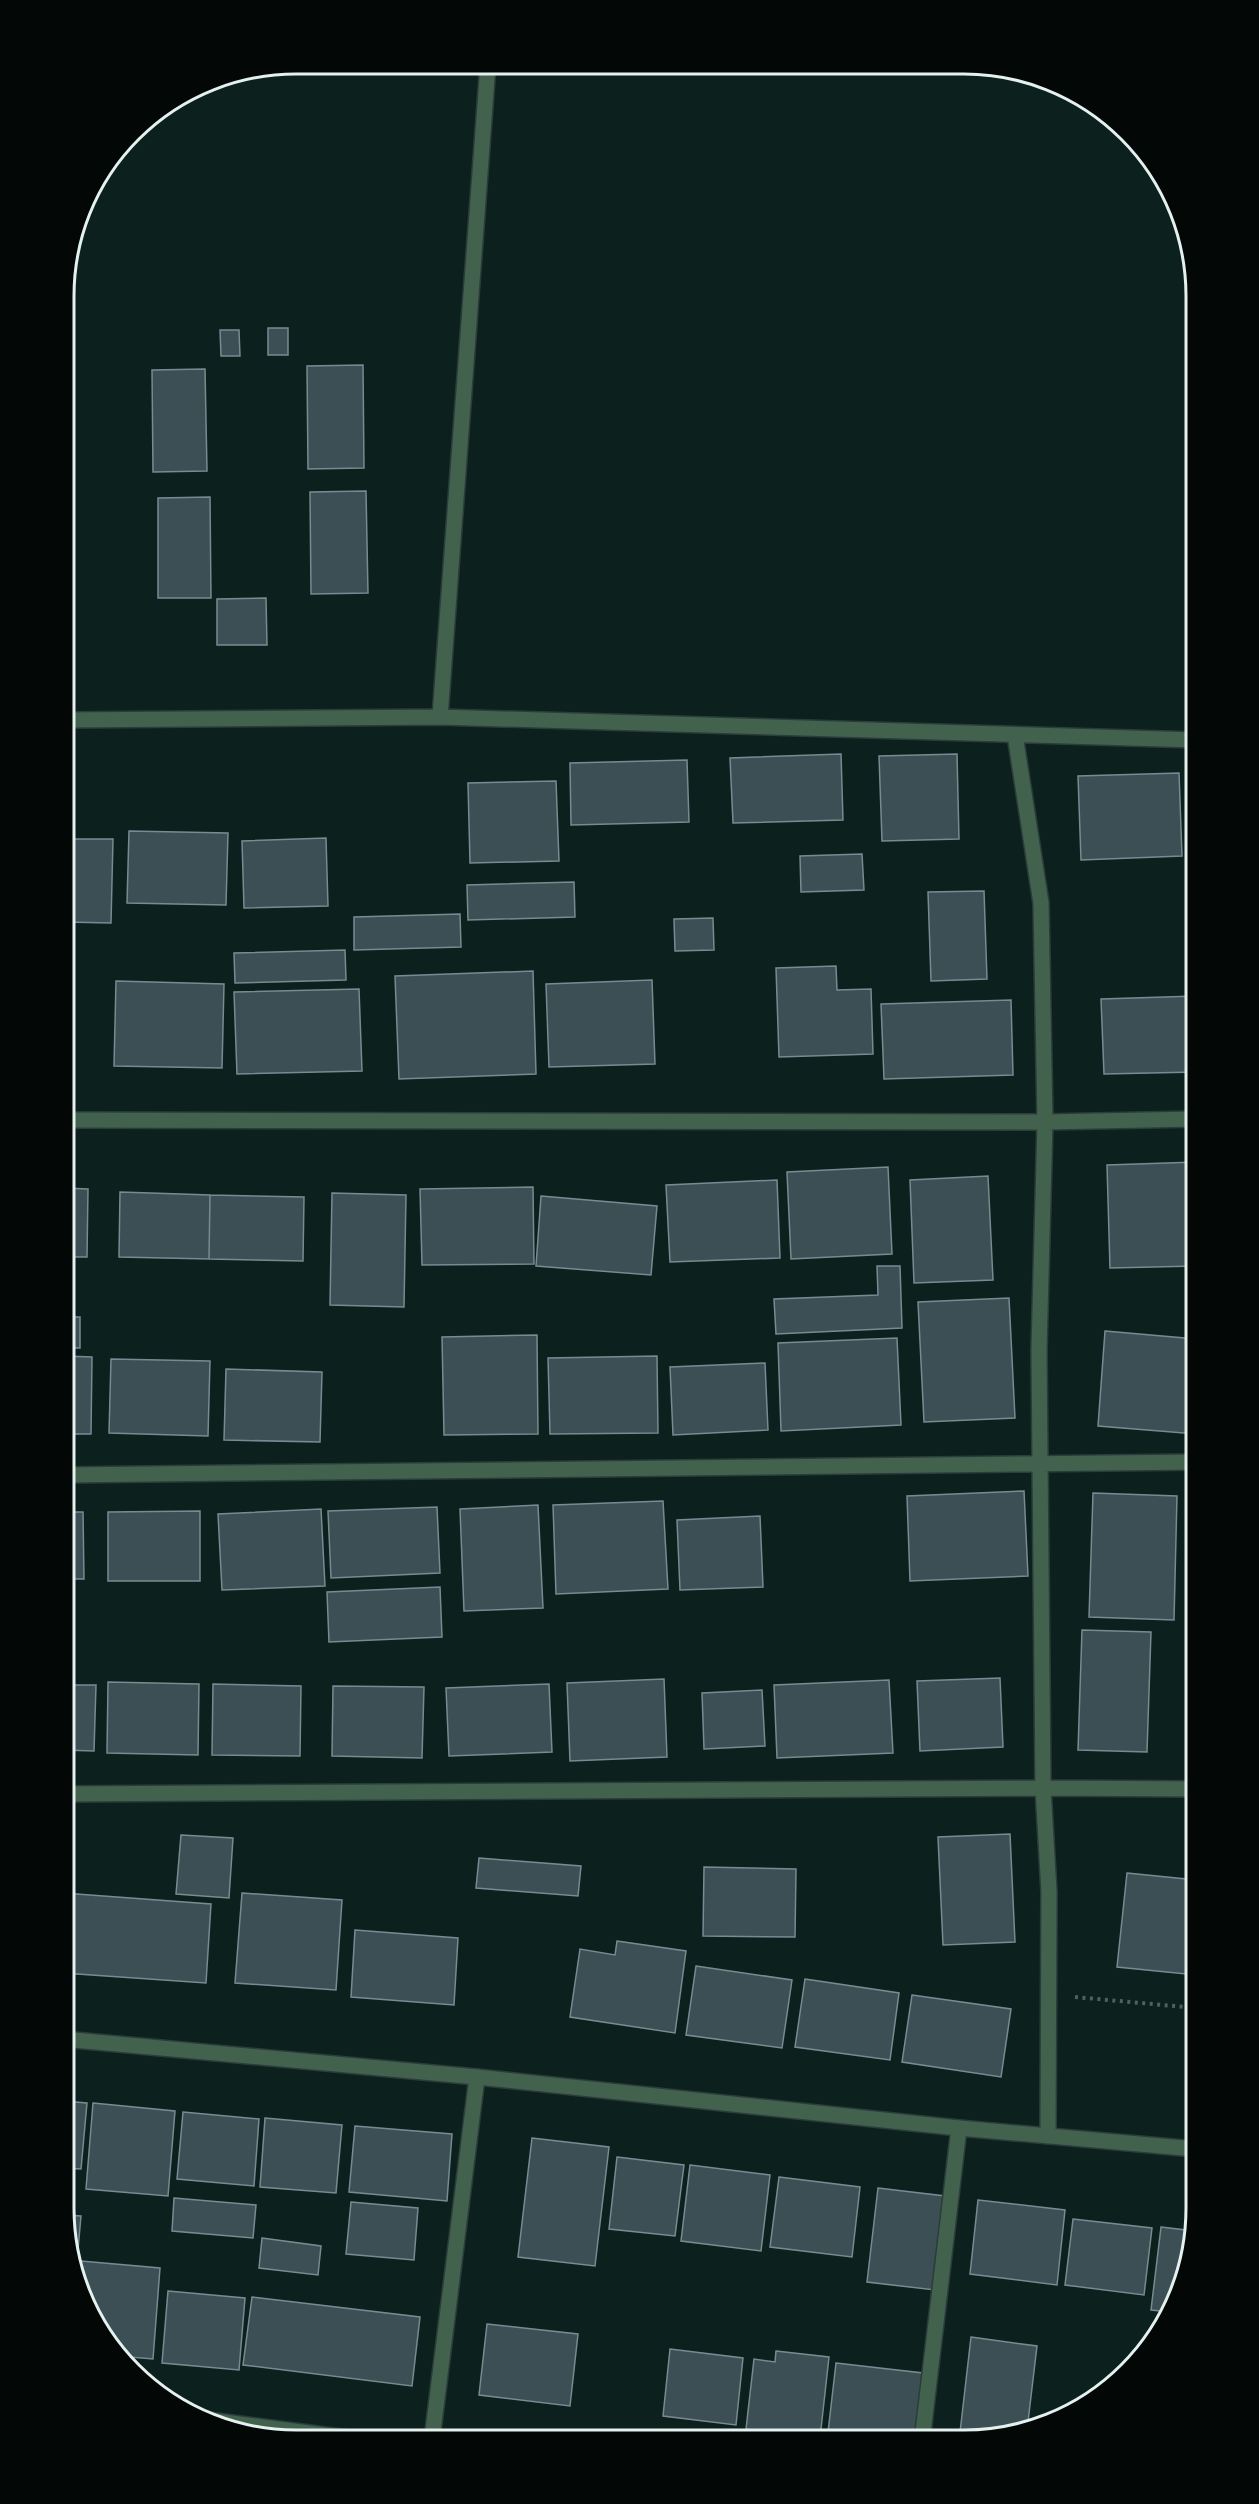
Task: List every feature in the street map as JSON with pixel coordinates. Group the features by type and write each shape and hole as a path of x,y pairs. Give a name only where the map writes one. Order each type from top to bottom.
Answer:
{"street":[{"path":"440,717 487,74"},
{"path":"74,720 440,717 1186,740"},
{"path":"1015,735 1041,903 1045,1122 1039,1350 1042,1788 1049,1893 1048,2136"},
{"path":"74,1120 1045,1122 1186,1119"},
{"path":"74,1475 1186,1462"},
{"path":"74,1794 1186,1789"},
{"path":"74,2039 477,2077 959,2128 1186,2148"},
{"path":"433,2430 477,2077"},
{"path":"923,2430 959,2128"},
{"path":"250,2425 286,2430"}],"path":[{"path":"1047,1995 1186,2007"}],"building":[{"path":"268,328 288,328 288,355 268,355"},
{"path":"220,330 239,330 240,356 221,356"},
{"path":"363,365 364,468 308,469 307,366"},
{"path":"205,369 207,471 153,472 152,370"},
{"path":"366,491 368,593 311,594 310,492"},
{"path":"210,497 211,598 158,598 158,498"},
{"path":"266,598 267,645 217,645 217,599"},
{"path":"841,754 843,820 733,823 730,758"},
{"path":"957,754 959,839 882,841 879,756"},
{"path":"687,760 689,822 571,825 570,763"},
{"path":"1179,773 1182,856 1081,860 1078,776"},
{"path":"556,781 559,861 470,863 468,783"},
{"path":"129,831 228,833 226,905 127,903"},
{"path":"326,838 328,906 244,908 242,841"},
{"path":"74,839 113,839 111,923 74,922"},
{"path":"862,854 864,890 801,892 800,856"},
{"path":"574,882 575,917 468,920 467,885"},
{"path":"984,891 987,979 931,981 928,892"},
{"path":"460,914 461,947 354,950 354,917"},
{"path":"713,918 714,950 675,951 674,919"},
{"path":"345,950 346,980 235,983 234,953"},
{"path":"836,966 837,990 871,989 873,1054 779,1057 776,968"},
{"path":"533,971 536,1074 399,1079 395,976"},
{"path":"652,980 655,1064 549,1067 546,984"},
{"path":"116,981 224,984 222,1068 114,1066"},
{"path":"359,989 362,1071 237,1074 234,992"},
{"path":"1186,996 1186,1072 1104,1074 1101,999"},
{"path":"1011,1000 1013,1075 884,1079 881,1004"},
{"path":"1186,1162 1186,1266 1110,1268 1107,1165"},
{"path":"888,1167 892,1254 791,1259 787,1172"},
{"path":"988,1176 993,1280 914,1283 910,1180"},
{"path":"777,1180 780,1258 670,1262 666,1185"},
{"path":"533,1187 534,1264 422,1265 420,1189"},
{"path":"74,1188 88,1189 87,1257 74,1257"},
{"path":"120,1192 210,1195 209,1259 119,1257"},
{"path":"332,1193 406,1195 404,1307 330,1305"},
{"path":"210,1195 304,1197 303,1261 209,1259"},
{"path":"541,1196 657,1206 651,1275 536,1266"},
{"path":"877,1266 900,1266 902,1328 776,1334 774,1299 878,1295"},
{"path":"1009,1298 1015,1418 924,1422 918,1302"},
{"path":"74,1317 80,1317 80,1348 74,1348"},
{"path":"1105,1331 1186,1338 1186,1433 1098,1426"},
{"path":"537,1335 538,1434 444,1435 442,1337"},
{"path":"897,1338 901,1425 781,1431 778,1343"},
{"path":"74,1356 92,1357 91,1434 74,1434"},
{"path":"657,1356 658,1433 550,1434 548,1358"},
{"path":"111,1359 210,1361 208,1436 109,1433"},
{"path":"765,1363 768,1430 673,1435 670,1367"},
{"path":"226,1369 322,1372 320,1442 224,1440"},
{"path":"1024,1491 1028,1576 910,1581 907,1496"},
{"path":"1093,1493 1177,1496 1174,1620 1089,1617"},
{"path":"663,1501 668,1589 556,1594 553,1505"},
{"path":"538,1505 543,1608 464,1611 460,1509"},
{"path":"437,1507 440,1573 331,1578 328,1511"},
{"path":"321,1509 325,1586 222,1590 218,1514"},
{"path":"200,1511 200,1581 108,1581 108,1512"},
{"path":"74,1512 83,1512 84,1579 74,1579"},
{"path":"760,1516 763,1587 680,1590 677,1520"},
{"path":"440,1587 442,1637 329,1642 327,1592"},
{"path":"1082,1630 1151,1632 1147,1752 1078,1750"},
{"path":"1000,1678 1003,1747 920,1751 917,1681"},
{"path":"664,1679 667,1757 570,1761 567,1683"},
{"path":"889,1680 893,1753 777,1758 774,1685"},
{"path":"108,1682 199,1684 198,1755 107,1753"},
{"path":"213,1684 301,1686 300,1756 212,1755"},
{"path":"549,1684 552,1752 449,1756 446,1688"},
{"path":"74,1685 96,1685 94,1751 74,1750"},
{"path":"333,1686 424,1687 422,1758 332,1756"},
{"path":"762,1690 765,1746 704,1749 702,1693"},
{"path":"1010,1834 1015,1942 943,1945 938,1837"},
{"path":"181,1835 233,1838 229,1898 176,1894"},
{"path":"479,1858 581,1866 578,1896 476,1888"},
{"path":"704,1867 796,1869 795,1937 703,1936"},
{"path":"1127,1873 1186,1879 1186,1974 1117,1967"},
{"path":"242,1893 342,1900 336,1990 235,1983"},
{"path":"74,1894 211,1904 206,1983 74,1974"},
{"path":"355,1930 458,1938 454,2005 351,1997"},
{"path":"617,1941 686,1951 675,2033 570,2017 580,1949 615,1955"},
{"path":"696,1966 792,1980 782,2048 686,2035"},
{"path":"805,1979 899,1993 890,2060 795,2047"},
{"path":"912,1995 1011,2009 1001,2077 902,2062"},
{"path":"74,2102 87,2103 81,2169 74,2169"},
{"path":"93,2103 175,2111 168,2196 86,2189"},
{"path":"183,2112 259,2119 254,2186 177,2179"},
{"path":"265,2118 342,2125 336,2193 260,2187"},
{"path":"355,2126 452,2134 447,2201 349,2192"},
{"path":"532,2138 609,2147 595,2266 518,2257"},
{"path":"617,2157 684,2165 675,2236 609,2229"},
{"path":"690,2165 770,2175 761,2251 681,2241"},
{"path":"779,2177 860,2187 852,2257 770,2247"},
{"path":"878,2188 945,2196 935,2290 867,2282"},
{"path":"174,2198 256,2205 253,2238 172,2231"},
{"path":"978,2200 1065,2210 1057,2285 970,2274"},
{"path":"351,2202 418,2208 414,2260 346,2254"},
{"path":"74,2216 81,2216 78,2251"},
{"path":"1073,2219 1152,2228 1144,2295 1065,2285"},
{"path":"1161,2227 1185,2230 1178,2266 1169,2293 1160,2311 1151,2310"},
{"path":"262,2238 321,2246 318,2275 259,2268"},
{"path":"81,2261 160,2268 153,2359 131,2357 119,2343 96,2306"},
{"path":"168,2291 245,2298 239,2370 162,2363"},
{"path":"252,2297 420,2317 412,2386 243,2365"},
{"path":"487,2324 578,2334 570,2406 479,2395"},
{"path":"971,2337 1037,2346 1028,2421 992,2429 960,2430"},
{"path":"670,2349 743,2358 736,2425 663,2416"},
{"path":"776,2351 829,2357 821,2430 746,2429 754,2359 775,2362"},
{"path":"836,2363 923,2373 916,2430 828,2430"}]}
